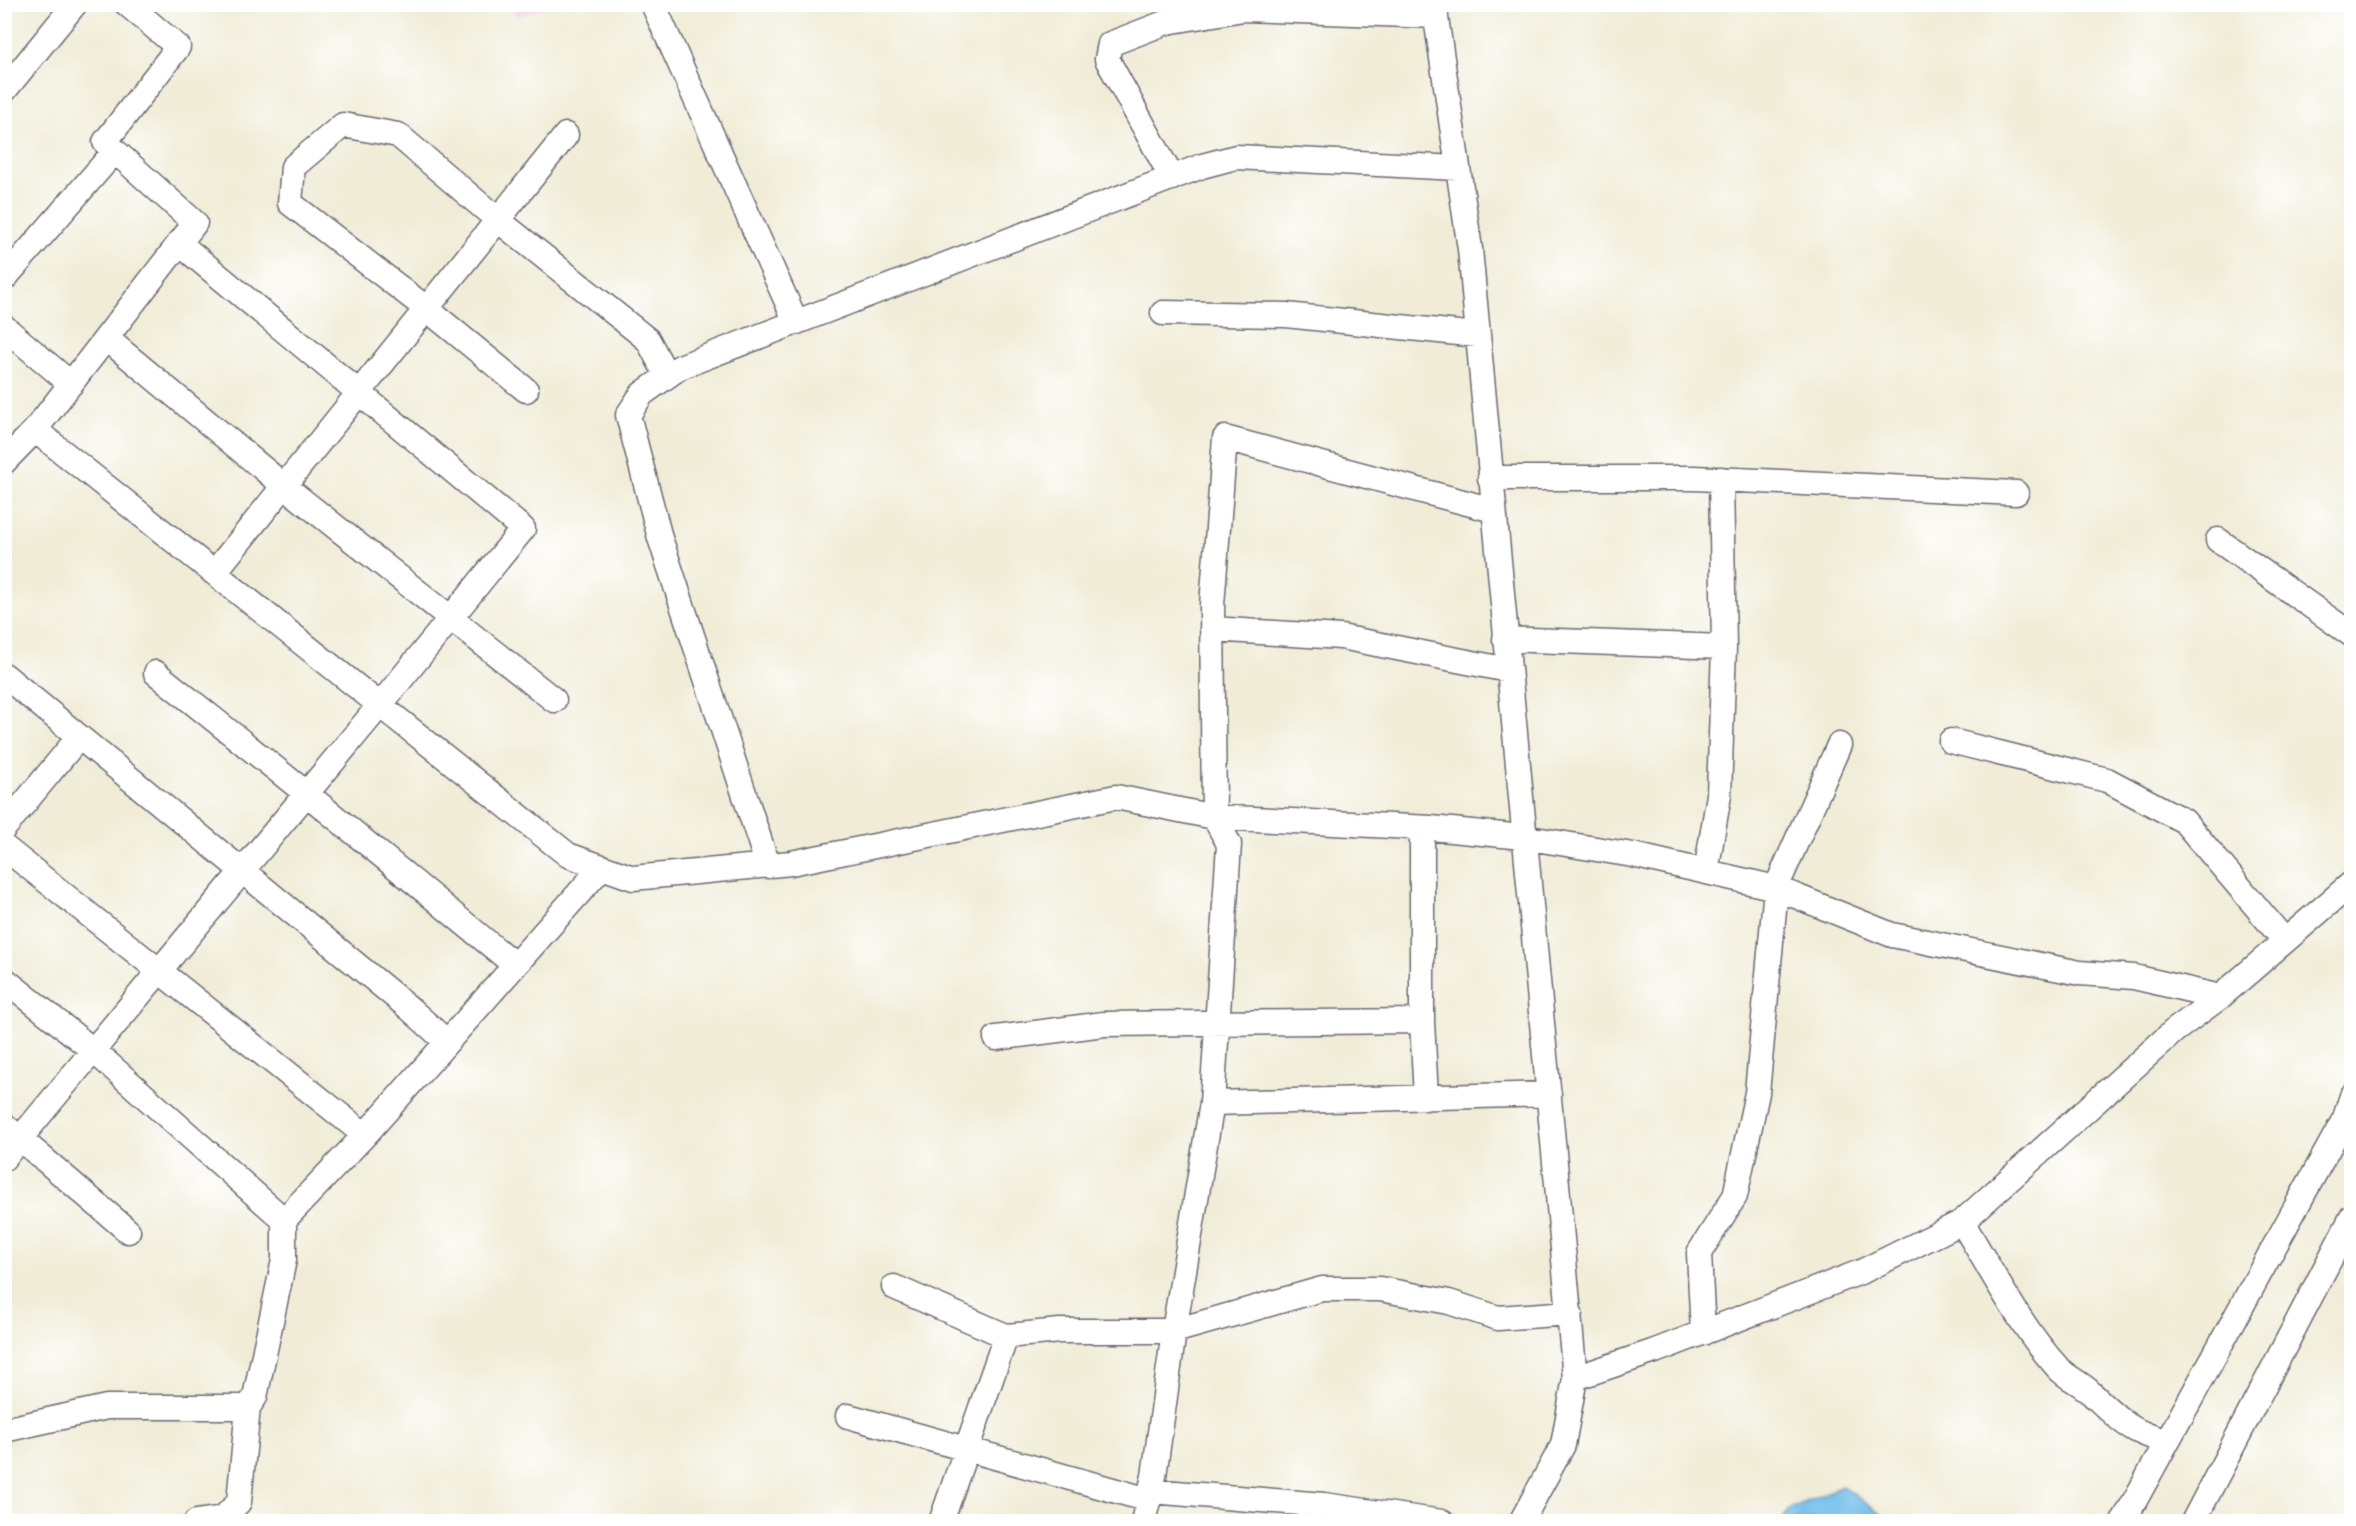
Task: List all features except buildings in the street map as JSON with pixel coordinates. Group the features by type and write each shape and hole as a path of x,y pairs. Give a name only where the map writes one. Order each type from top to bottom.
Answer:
{"street":[{"path":"4,91 75,4"},
{"path":"4,462 35,430 195,223 105,142 178,48 127,4"},
{"path":"653,4 796,322"},
{"path":"1172,178 1107,59 1110,44 1167,22 1243,9 1435,10 1470,249 1575,1378 1563,1445 1521,1521"},
{"path":"526,390 427,309 290,203 293,167 343,125 398,135 498,220 648,340 667,376"},
{"path":"214,573 566,135"},
{"path":"4,279 115,151"},
{"path":"768,866 660,538 628,415 642,394 680,367 1202,166 1236,157 1458,168"},
{"path":"4,1158 13,1132 93,1051 243,872 523,529 179,243"},
{"path":"1163,313 1286,315 1477,335"},
{"path":"4,327 70,384"},
{"path":"106,338 284,486 554,700"},
{"path":"35,430 568,855 633,878 791,864 1116,797 1214,817 1422,828 1523,837 1633,855 1776,888 1892,935 2080,973 2134,977 2220,997"},
{"path":"1148,1504 1212,1103 1229,844 1214,817 1212,629 1225,438 1493,510"},
{"path":"1490,478 1721,479 2016,493"},
{"path":"1706,872 1719,795 1724,647 1721,479"},
{"path":"2218,540 2352,635"},
{"path":"1212,629 1341,637 1508,670"},
{"path":"1505,639 1724,647"},
{"path":"156,673 515,965"},
{"path":"4,675 447,1042"},
{"path":"4,828 79,737"},
{"path":"1951,741 2107,780 2184,822 2285,941"},
{"path":"1703,1333 1699,1253 1735,1196 1756,1094 1776,888 1839,745"},
{"path":"1229,844 1267,820"},
{"path":"1422,828 1422,1021 1426,1098"},
{"path":"4,847 365,1135"},
{"path":"196,1521 223,1518 239,1502 248,1407 255,1397 284,1260 284,1220 365,1135 602,867"},
{"path":"1575,1378 1703,1333 1863,1271 1962,1222 2174,1031 2220,997 2352,883"},
{"path":"4,979 93,1051 284,1220"},
{"path":"996,1038 1104,1024 1422,1021"},
{"path":"1212,1103 1549,1095"},
{"path":"2123,1521 2345,1118 2352,1096"},
{"path":"13,1132 128,1231"},
{"path":"2193,1521 2352,1217"},
{"path":"1962,1222 2030,1331 2059,1369 2088,1390 2126,1426 2147,1436 2166,1441"},
{"path":"894,1287 1006,1336 1060,1331 1174,1331 1322,1289 1380,1289 1449,1302 1498,1318 1570,1313"},
{"path":"941,1521 1006,1336"},
{"path":"4,1430 108,1407 248,1407"},
{"path":"848,1416 1148,1504 1324,1505 1442,1521"}],"shaded area":[{"path":"512,4 555,5 516,17"}],"water":[{"path":"1842,1486 1880,1513 1886,1521 1782,1521 1789,1509"}]}
